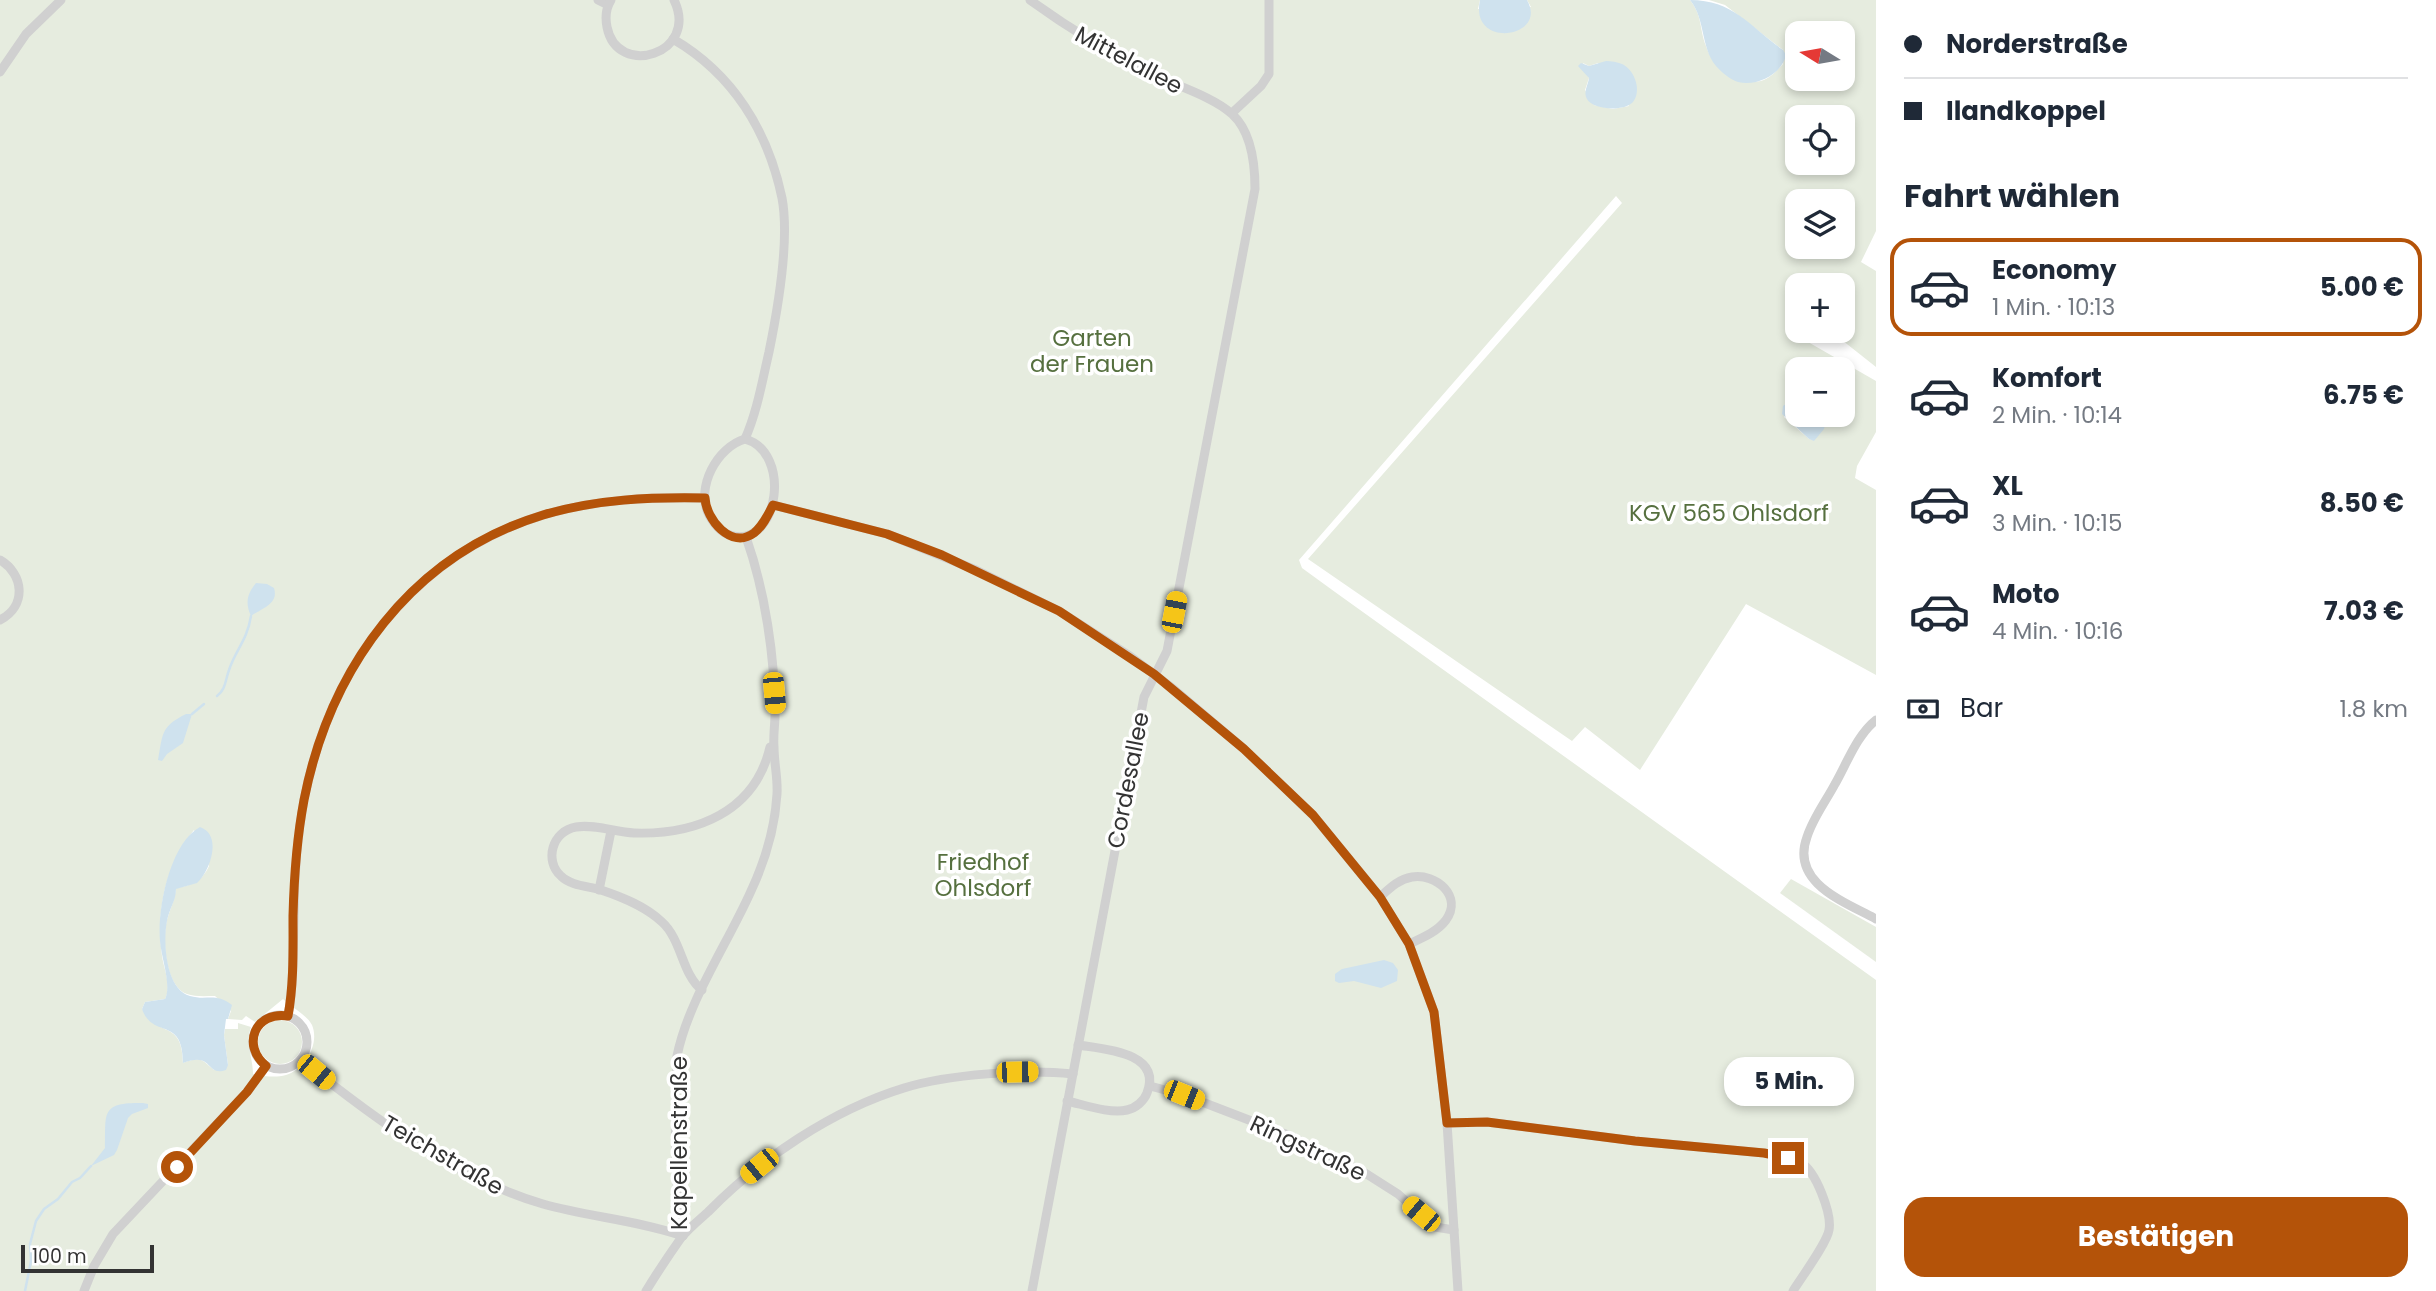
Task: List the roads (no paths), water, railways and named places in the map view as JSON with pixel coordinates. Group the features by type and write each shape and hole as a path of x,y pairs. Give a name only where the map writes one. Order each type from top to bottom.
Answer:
{"street":[{"path":"0,72 26,34 61,0"},
{"path":"598,0 610,3 605,18 613,42 622,50 645,56 666,48 673,39 679,21 674,0"},
{"name":"Mittelallee","path":"1030,0 1080,36 1232,113"},
{"path":"1232,113 1261,86 1269,74 1269,0"},
{"path":"673,39 725,80 743,103 768,150 782,199 783,252 776,318 757,407 745,439 731,446 717,460 708,480 705,498 709,515 723,531 734,536 747,537 764,523 773,505 775,486 769,460 760,445 745,439"},
{"name":"Cordesallee","path":"1032,1291 1144,697 1167,651 1255,189 1255,167 1251,151 1246,135 1232,113"},
{"path":"288,1016 295,882 304,800 332,710 375,632 410,592 433,572 500,531 544,515 612,501 655,497 705,498"},
{"path":"773,505 866,527 942,555 1059,611 1154,674 1244,749 1313,815 1380,897 1409,944 1434,1012 1447,1123 1458,1291"},
{"name":"Kapellenstraße","path":"646,1291 683,1236 678,1207 676,1156 677,1056 680,1040 752,890 766,850 777,795 775,714 765,610 747,537"},
{"path":"0,560 14,571 20,591 13,611 0,620"},
{"path":"1876,720 1863,735 1810,830 1804,853 1808,871 1819,886 1876,919"},
{"name":"Kapellenstraße","path":"702,990 695,985 684,958 664,923 646,909 564,879 553,866 552,850 558,837 570,828 589,827 635,833 667,832 707,821 734,809 751,789 767,760 774,736"},
{"path":"599,890 611,831"},
{"path":"1380,897 1399,881 1413,877 1437,879 1446,888 1451,910 1446,921 1431,933 1409,944"},
{"path":"288,1016 299,1022 307,1035 307,1048 301,1060 283,1069 266,1066 255,1053 253,1037 266,1018 288,1016"},
{"path":"1068,1101 1128,1110 1139,1105 1150,1086 1144,1065 1136,1058 1078,1045"},
{"name":"Teichstraße","path":"301,1060 401,1134 481,1181 543,1204 586,1215 660,1228 683,1236"},
{"path":"84,1291 94,1266 113,1234 247,1092 266,1066"},
{"path":"683,1236 729,1190 774,1154 829,1121 892,1092 961,1078 1017,1072 1050,1071 1073,1074"},
{"name":"Ringstraße","path":"1150,1086 1184,1095 1288,1135 1365,1173 1398,1194 1435,1227 1454,1230"},
{"path":"1447,1123 1487,1122 1635,1141 1764,1153 1782,1156 1802,1164 1810,1171 1828,1212 1829,1232 1793,1291"}],"water":[{"path":"1480,0 1527,0 1531,13 1527,23 1519,30 1496,32 1486,26 1480,16"},
{"path":"1690,0 1718,5 1741,16 1783,50 1784,62 1768,78 1760,81 1745,83 1732,80 1711,58"},
{"path":"1606,61 1622,64 1634,76 1637,92 1629,105 1616,108 1595,106 1587,99 1589,78 1578,66 1581,63 1589,66"},
{"path":"1796,427 1824,427 1814,441"},
{"path":"256,583 267,584 274,588 275,593 272,602 251,616 248,599"},
{"path":"186,714 192,714 183,743 162,761 158,760 167,727"},
{"path":"200,827 211,837 213,845 210,862 197,883 176,889 165,940 171,974 182,992 190,996 221,999 232,1005 226,1019 224,1035 228,1065 226,1070 219,1071 200,1060 183,1063 178,1039 173,1033 153,1024 142,1009 145,1002 165,999 167,993 160,941 163,895 173,862 181,847"},
{"path":"1384,960 1393,963 1398,970 1397,981 1381,988 1354,981 1335,981 1335,974 1342,969"},
{"path":"148,1104 148,1108 128,1118 114,1155 91,1166 105,1148 108,1112 119,1105"}],"waterway":[{"path":"217,696 224,688 251,616"},
{"path":"192,714 204,704"},
{"path":"25,1291 31,1261 30,1244 36,1221 44,1209 91,1166"}],"park label":[{"name":"Garten der Frauen","path":"1092,351"},
{"name":"KGV 565 Ohlsdorf","path":"1729,513"},
{"name":"Friedhof Ohlsdorf","path":"983,875"}]}
